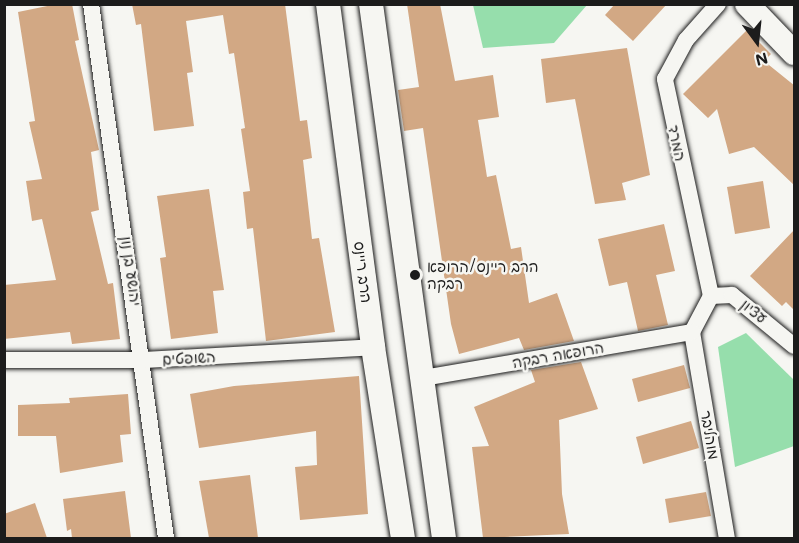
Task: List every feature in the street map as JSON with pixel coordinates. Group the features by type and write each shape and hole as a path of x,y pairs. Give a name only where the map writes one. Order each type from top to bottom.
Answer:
{"main road":[{"name":"הרב ריינס","path":"328,4 373,347 403,538"},
{"path":"370,4 444,538"},
{"path":"747,4 795,53"}],"street":[{"name":"יהושע בן נון","path":"91,4 144,360 166,538"},
{"name":"המרד","path":"711,296 665,80 687,40 718,4"},
{"name":"עציון","path":"711,296 732,295 795,346"},
{"path":"692,333 711,296"},
{"name":"הרופאה רבקה","path":"423,378 692,333"},
{"name":"מוהליבר","path":"692,333 727,538"},
{"name":"השופטים","path":"4,360 144,360 373,347"}],"green space":[{"path":"473,4 587,5 554,43 483,48"},
{"path":"746,333 794,380 794,446 735,467 718,347"}],"building":[{"path":"57,4 72,4 79,40 75,41 99,150 91,152 99,210 91,212 108,284 113,283 120,339 72,344 70,332 4,339 4,285 56,280 42,219 32,221 26,181 42,179 29,122 35,121 18,12"},
{"path":"132,4 285,4 300,121 307,120 312,158 303,160 312,239 319,238 335,332 266,341 253,228 247,229 243,192 250,191 241,129 245,128 234,53 229,54 223,15 186,21 193,72 187,73 194,126 154,131 141,24 136,25"},
{"path":"407,4 440,4 455,81 493,75 499,117 478,120 487,177 496,175 511,249 521,247 529,303 557,293 574,341 524,350 519,338 459,354 451,324 423,128 404,131 398,90 419,87"},
{"path":"615,4 667,4 633,41 605,15"},
{"path":"747,30 771,54 764,61 795,86 795,186 754,147 729,154 717,109 708,118 683,94"},
{"path":"627,48 650,175 622,183 626,200 595,204 575,99 546,103 541,59"},
{"path":"763,181 770,228 735,234 727,187"},
{"path":"209,189 224,290 213,291 218,333 171,339 160,258 166,257 157,196"},
{"path":"664,224 675,271 656,275 668,325 638,331 627,282 609,286 598,239"},
{"path":"795,229 795,311 786,302 782,306 750,276"},
{"path":"581,362 598,409 559,420 562,494 569,534 483,538 472,447 489,446 474,407 535,382 531,370"},
{"path":"684,365 690,388 638,402 632,379"},
{"path":"359,376 368,514 300,520 295,467 317,465 316,431 199,448 190,394 234,386"},
{"path":"128,394 131,434 120,435 123,462 60,473 56,436 18,436 18,405 70,403 69,398"},
{"path":"691,421 699,448 643,464 636,437"},
{"path":"250,475 258,538 209,538 199,481"},
{"path":"125,491 131,538 72,538 71,529 67,531 63,499"},
{"path":"706,492 711,516 669,523 665,499"},
{"path":"35,503 47,538 4,538 4,514"}],"place":[{"name":"הרב ריינס/הרופא רבקה","path":"415,275"}]}
